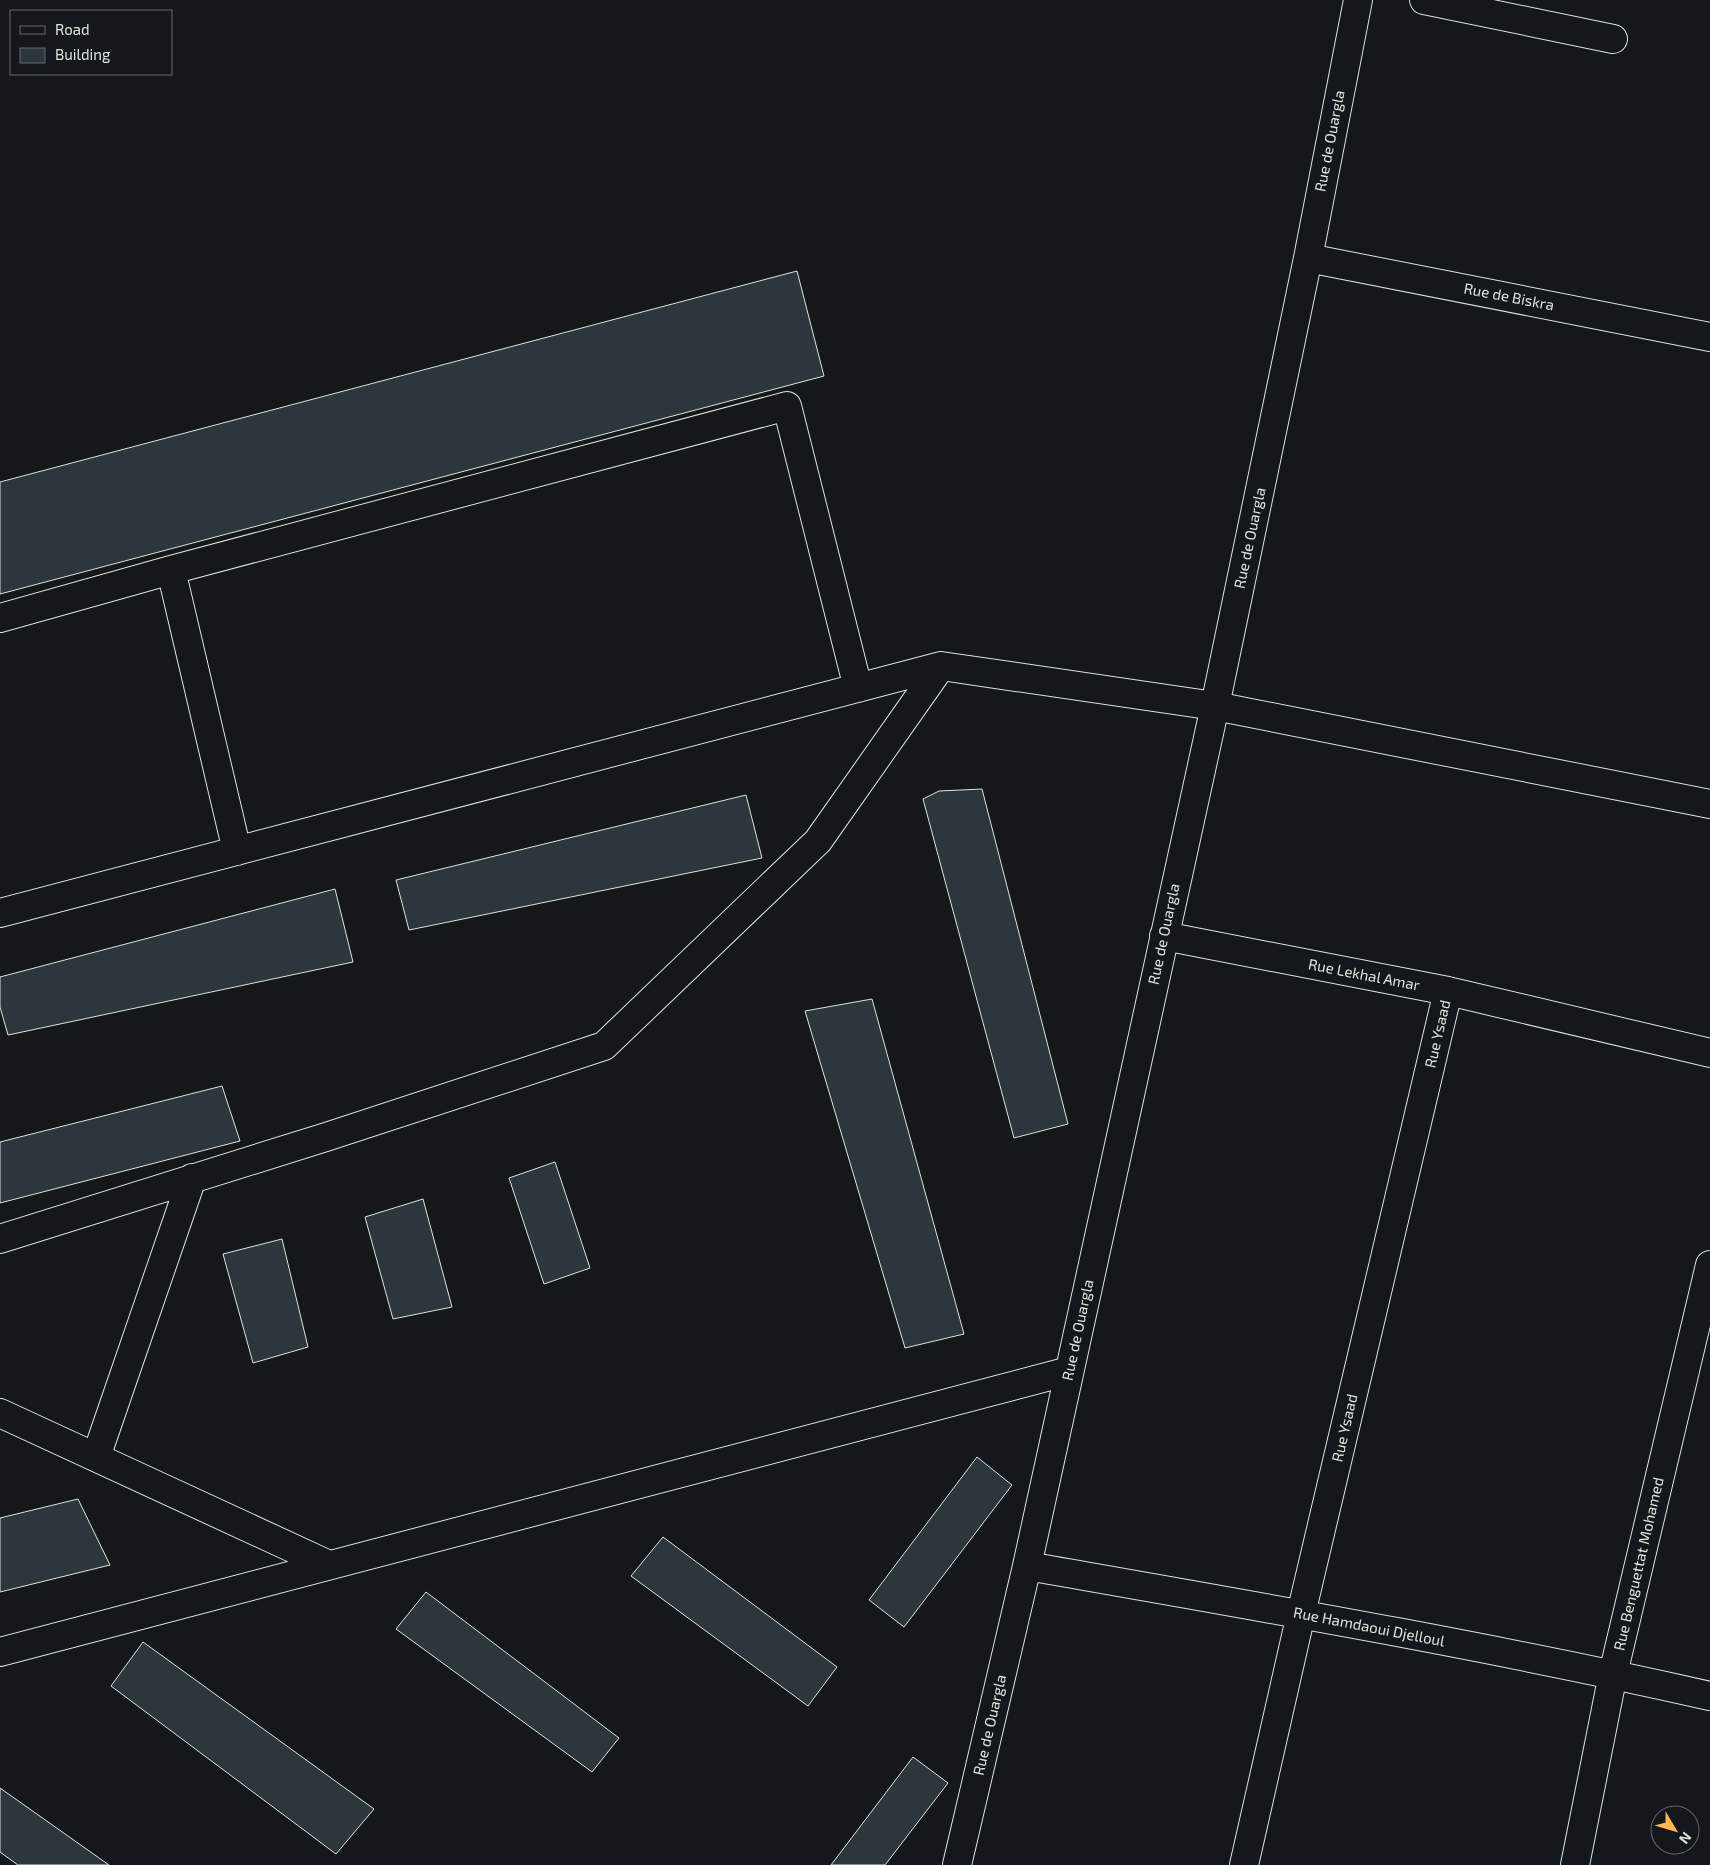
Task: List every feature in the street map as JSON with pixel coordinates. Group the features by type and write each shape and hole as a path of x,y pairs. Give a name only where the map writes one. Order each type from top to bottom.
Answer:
{"street":[{"name":"Rue de Ouargla","path":"957,1865 1027,1566 1215,706 1308,258 1358,0"},
{"path":"1424,0 1613,39"},
{"name":"Rue de Biskra","path":"1308,258 1710,337"},
{"path":"0,618 171,570 787,406 858,688"},
{"path":"171,570 237,851"},
{"path":"0,1239 326,1137 604,1046 818,841 941,666"},
{"path":"0,912 941,666 1215,706 1710,804"},
{"name":"Rue Lekhal Amar","path":"1164,936 1448,991 1710,1053"},
{"name":"Rue Ysaad","path":"1244,1865 1301,1614 1448,991"},
{"path":"96,1458 192,1178"},
{"name":"Rue Benguettat Mohamed","path":"1575,1865 1613,1674 1710,1265"},
{"path":"0,1652 1069,1371"},
{"path":"0,1413 329,1565"},
{"name":"Rue Hamdaoui Djelloul","path":"1027,1566 1301,1614 1613,1674 1710,1696"}],"building":[{"path":"797,271 824,376 0,594 0,482"},
{"path":"982,789 1068,1124 1014,1138 923,799 939,791"},
{"path":"746,795 762,858 409,930 396,880"},
{"path":"335,889 353,962 8,1035 0,1007 0,977"},
{"path":"872,999 964,1334 905,1348 805,1011"},
{"path":"222,1086 240,1141 0,1203 0,1142"},
{"path":"555,1162 590,1268 544,1284 509,1178"},
{"path":"423,1199 452,1307 393,1319 365,1217"},
{"path":"282,1239 308,1347 253,1363 223,1254"},
{"path":"977,1457 1012,1485 904,1627 869,1600"},
{"path":"78,1499 110,1565 0,1592 0,1518"},
{"path":"663,1537 837,1667 808,1706 631,1576"},
{"path":"426,1592 619,1738 592,1772 396,1629"},
{"path":"143,1642 374,1809 336,1854 111,1686"},
{"path":"913,1757 948,1783 885,1865 831,1865"},
{"path":"0,1788 109,1865 18,1865 0,1852"}]}
